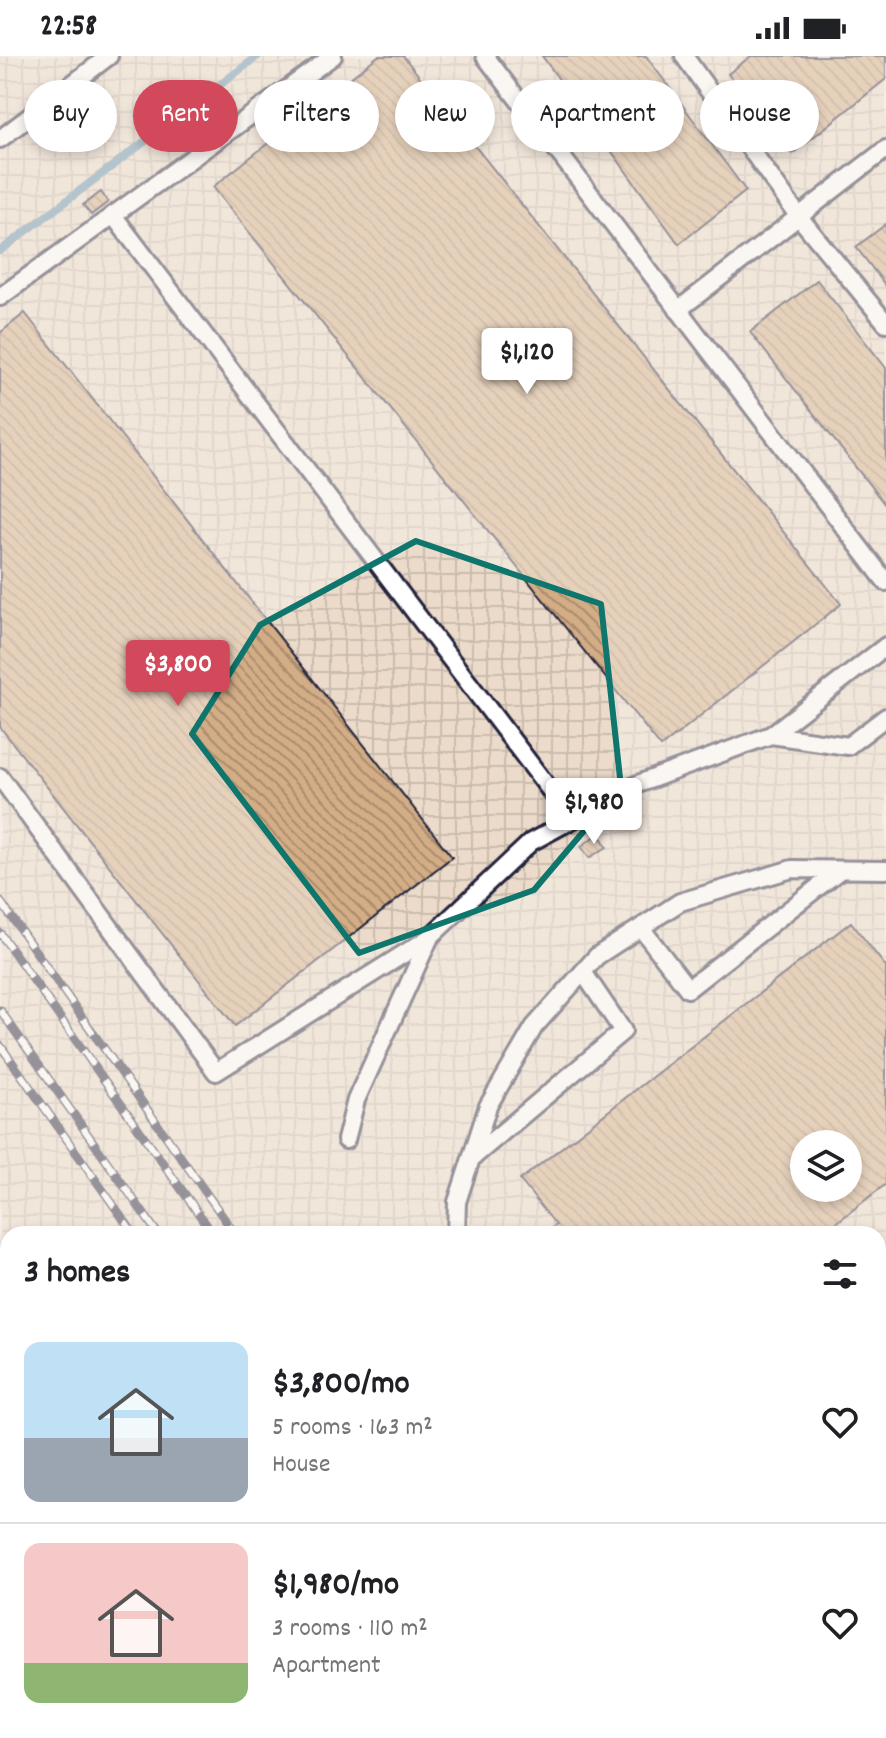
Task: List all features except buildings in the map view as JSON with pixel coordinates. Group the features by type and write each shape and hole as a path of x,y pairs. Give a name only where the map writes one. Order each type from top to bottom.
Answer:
{"lane":[{"path":"4,134 109,56"},
{"path":"0,297 333,56"},
{"path":"485,56 886,582"},
{"path":"684,56 799,217 886,323"},
{"path":"678,310 886,149"},
{"path":"113,215 572,819"},
{"path":"0,777 216,1072 430,937 531,842 638,784 771,735 886,646"},
{"path":"771,735 848,746 886,717"},
{"path":"456,1226 457,1202 488,1106 534,1027 597,956 680,902 792,869 886,870"},
{"path":"641,928 688,989 840,870"},
{"path":"346,1140 356,1100 430,937"},
{"path":"472,1158 623,1031 583,972"}],"highlighted area":[{"path":"416,541 601,604 621,787 534,890 359,953 192,734 260,625"}],"shaded area":[{"path":"0,56 886,56 886,1226 0,1226"}],"waterway":[{"path":"0,251 258,56"}],"railway":[{"path":"0,901 229,1226"},
{"path":"0,933 207,1226"},
{"path":"0,1010 152,1226"},
{"path":"0,1045 128,1226"}]}
